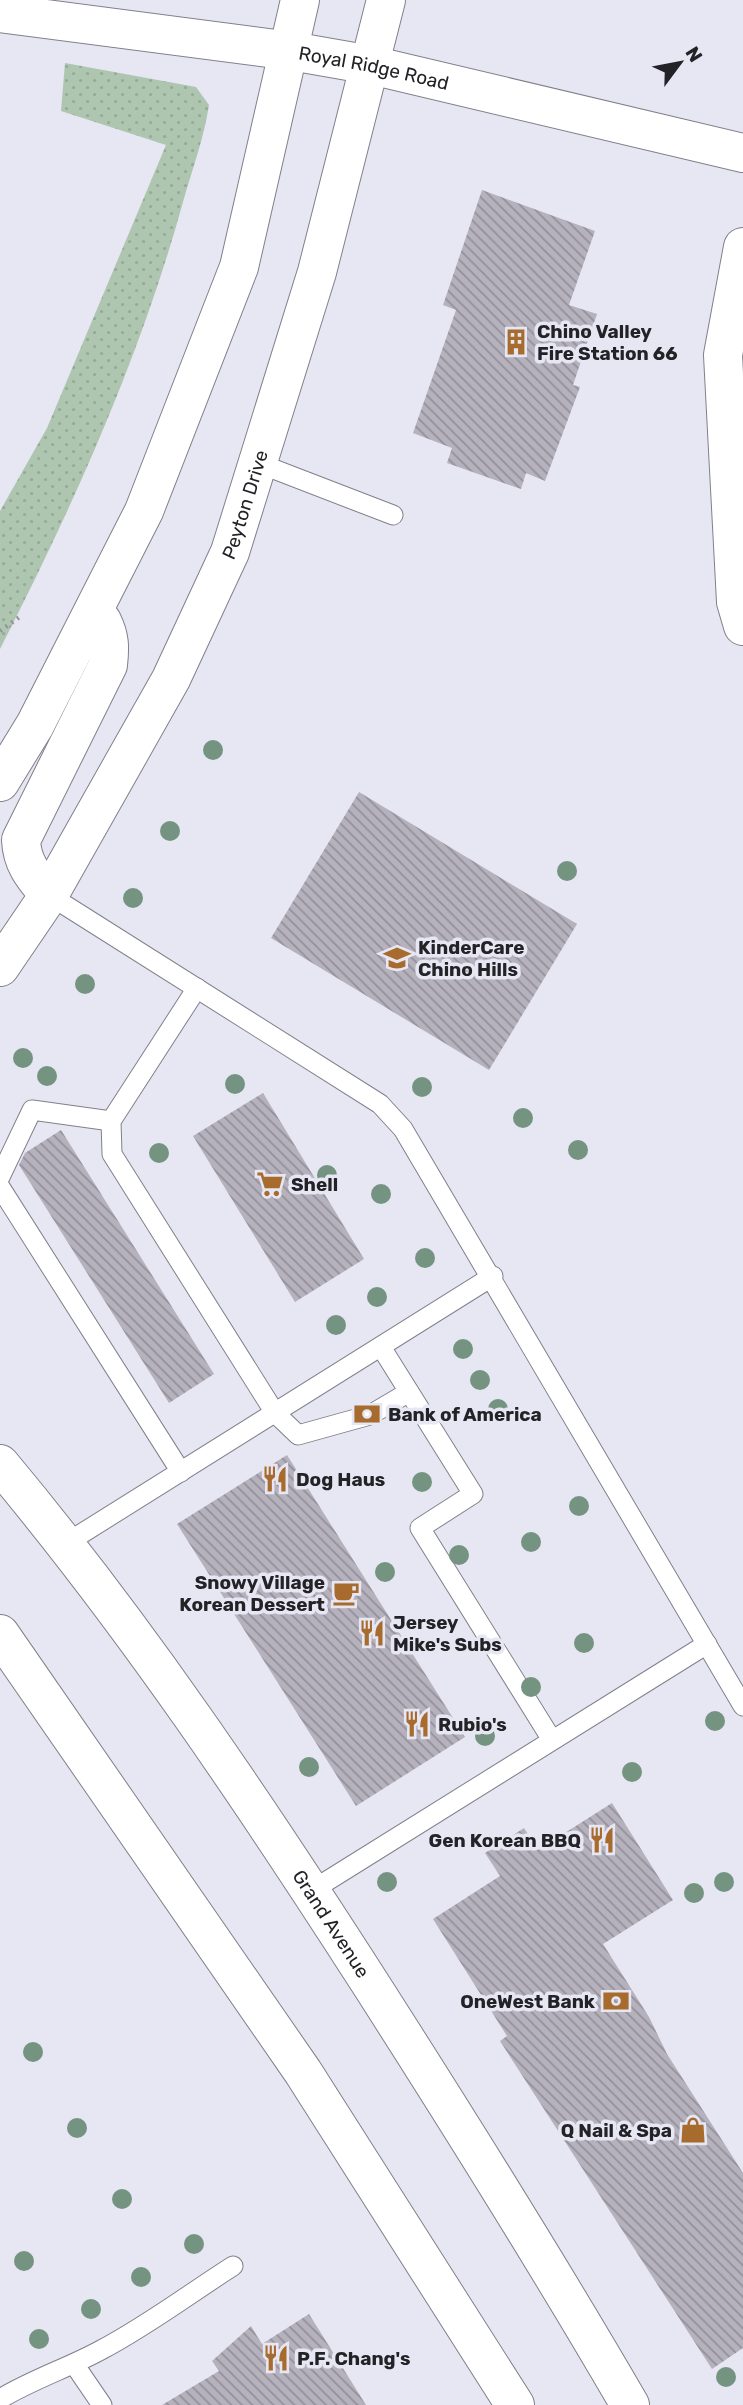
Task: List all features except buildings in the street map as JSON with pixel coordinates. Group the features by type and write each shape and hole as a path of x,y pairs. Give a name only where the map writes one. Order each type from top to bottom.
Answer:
{"main road":[{"path":"0,782 35,725 144,511 239,267 291,51 300,0"},
{"name":"Peyton Drive","path":"0,967 49,895 171,679 230,552 317,272 386,0"},
{"name":"Royal Ridge Road","path":"0,13 291,51 371,65 743,153"},
{"path":"743,247 723,355 736,602 743,626"},
{"path":"49,895 28,869 22,856 21,841 108,665 111,645 108,632 102,621 91,617"},
{"name":"Grand Avenue","path":"0,1464 65,1544 217,1748 430,2076 630,2405"},
{"path":"0,1634 290,2053 514,2405"}],"lane":[{"path":"258,463 393,515"},
{"path":"49,895 380,1104 403,1129 493,1276 743,1706"},
{"path":"197,988 111,1121 112,1154 275,1413 298,1435 370,1415 409,1392"},
{"path":"0,1177 32,1110 111,1121"},
{"path":"0,1187 181,1472"},
{"path":"65,1544 493,1276"},
{"path":"381,1347 473,1494 420,1528 552,1740"},
{"path":"311,1891 707,1644"},
{"path":"0,2399 31,2380 74,2364 105,2348 233,2266"},
{"path":"74,2364 102,2405"}],"path":[{"path":"0,631 21,616"}],"green space":[{"path":"65,63 196,87 209,105 201,142 147,318 79,486 0,649 0,511 47,428 166,145 61,111"}],"place":[{"name":"Chino Valley Fire Station 66","path":"516,342"},
{"name":"KinderCare Chino Hills","path":"397,958"},
{"name":"Shell","path":"270,1184"},
{"name":"Bank of America","path":"367,1414"},
{"name":"Dog Haus","path":"275,1479"},
{"name":"Snowy Village Korean Dessert","path":"346,1593"},
{"name":"Jersey Mike's Subs","path":"372,1633"},
{"name":"Rubio's","path":"417,1724"},
{"name":"Gen Korean BBQ","path":"602,1840"},
{"name":"OneWest Bank","path":"616,2001"},
{"name":"Q Nail & Spa","path":"693,2130"},
{"name":"P.F. Chang's","path":"276,2358"}]}
